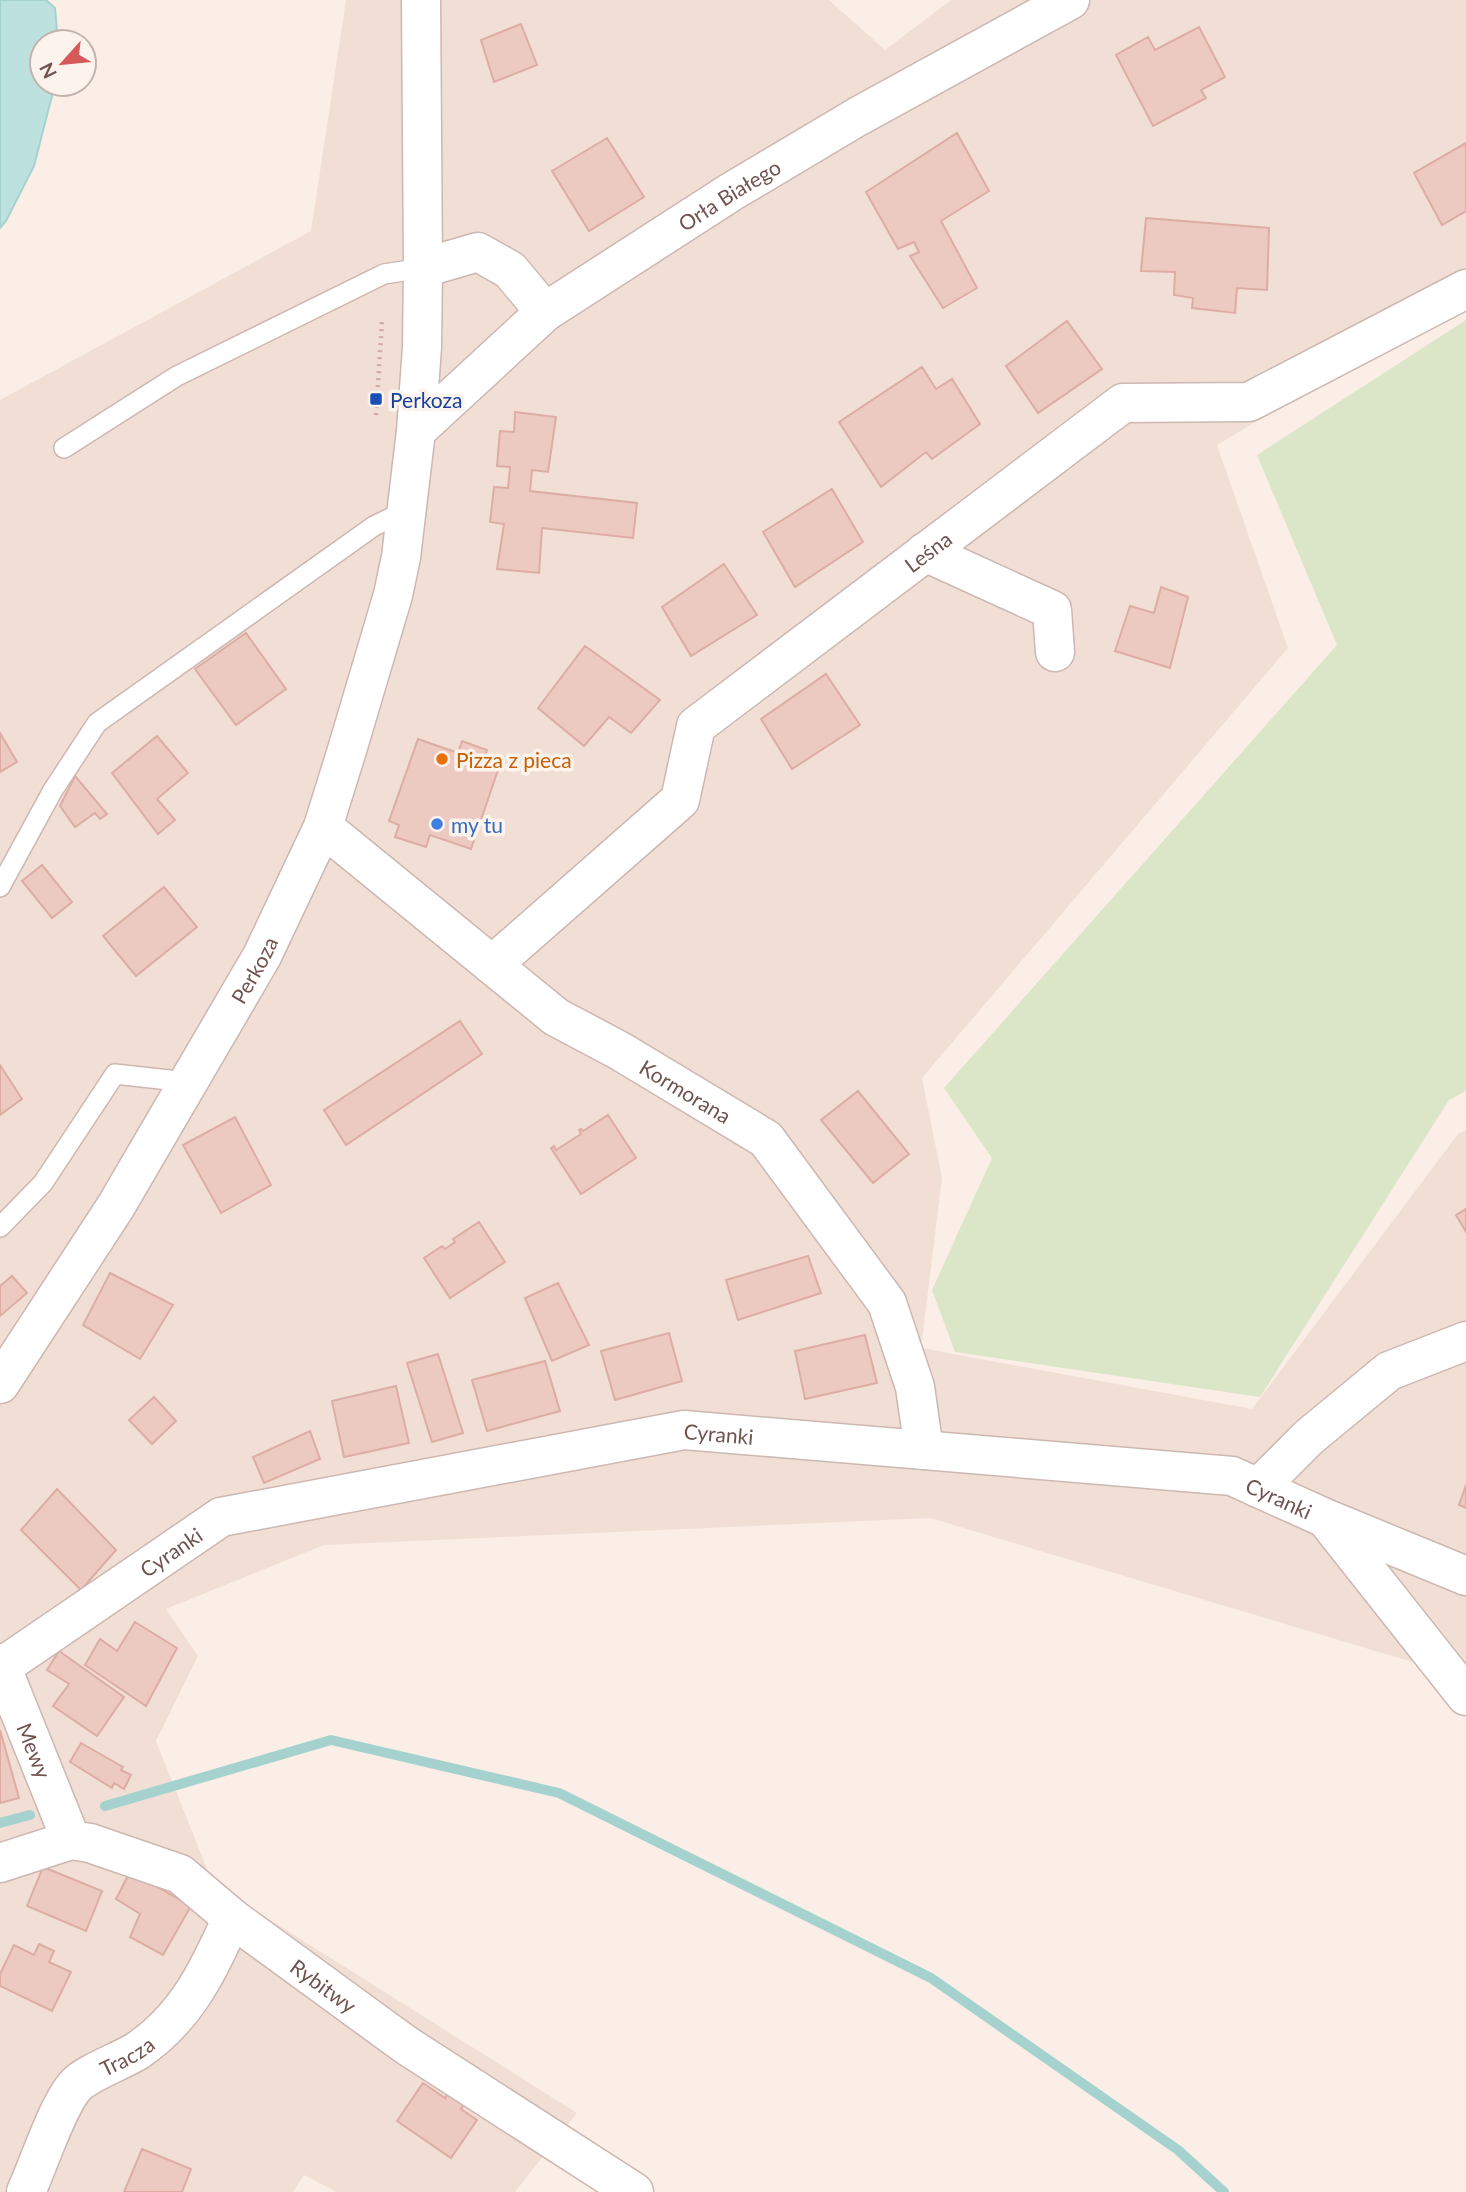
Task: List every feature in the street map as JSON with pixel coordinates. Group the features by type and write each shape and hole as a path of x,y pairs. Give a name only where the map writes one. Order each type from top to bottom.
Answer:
{"street":[{"name":"Perkoza","path":"0,1384 109,1216 262,956 323,827 393,595 407,509 422,348 421,0"},
{"name":"Orła Białego","path":"416,431 545,312 731,192 857,117 1070,0"},
{"path":"423,268 478,253 510,270 545,312"},
{"name":"Leśna","path":"492,965 680,800 696,726 1124,403 1250,402 1466,289"},
{"path":"925,552 1052,610 1055,652"},
{"name":"Kormorana","path":"323,827 556,1017 620,1051 766,1139 887,1303 915,1387 924,1450"},
{"path":"1258,1488 1309,1437 1389,1371 1466,1342"},
{"name":"Cyranki","path":"1,1664 221,1517 684,1430 1232,1476 1466,1576"},
{"path":"1325,1518 1466,1696"},
{"name":"Mewy","path":"1,1664 71,1840"},
{"path":"0,1863 71,1840"},
{"name":"Rybitwy","path":"71,1840 90,1843 180,1874 232,1918 406,2045 634,2192"},
{"name":"Tracza","path":"26,2192 61,2111 76,2084 138,2050 180,2012 204,1979 232,1918"}],"lane":[{"path":"64,448 177,376 384,274 423,268"},
{"path":"0,887 53,790 97,723 374,526 407,509"},
{"path":"0,1227 43,1182 115,1074 187,1082"}],"path":[{"path":"376,420 384,274"}],"shaded area":[{"path":"346,0 829,0 885,50 951,0 1466,0 1466,296 1217,445 1288,648 922,1078 942,1178 921,1348 1252,1409 1458,1134 1466,1130 1466,1678 930,1518 324,1545 166,1609 198,1656 156,1741 213,1884 577,2113 515,2192 337,2192 304,2175 293,2192 0,2192 0,400 311,231"}],"green space":[{"path":"1466,320 1466,1091 1449,1100 1260,1397 955,1352 932,1290 992,1158 944,1088 1337,645 1257,455"}],"water":[{"path":"0,0 46,0 55,8 57,28 28,28 28,98 51,98 34,166 0,228"}],"building":[{"path":"521,24 537,65 494,82 481,40"},
{"path":"1199,27 1225,77 1201,90 1206,98 1153,126 1116,55 1148,37 1155,50"},
{"path":"957,133 989,191 941,221 977,288 943,308 910,256 919,252 914,242 898,249 866,192"},
{"path":"607,138 644,197 589,231 552,171"},
{"path":"1466,143 1466,211 1442,225 1414,173"},
{"path":"1146,218 1269,228 1267,290 1237,288 1235,313 1192,308 1193,298 1174,295 1175,272 1141,271"},
{"path":"1067,321 1102,369 1038,413 1006,366"},
{"path":"922,367 936,389 952,379 980,424 932,459 926,452 881,487 839,422"},
{"path":"515,412 556,417 548,472 532,470 530,491 637,503 633,538 542,528 539,573 497,569 504,524 490,522 494,487 508,488 510,467 497,466 500,431 514,432"},
{"path":"832,489 863,542 795,587 763,532"},
{"path":"724,564 757,615 691,656 662,607"},
{"path":"1161,587 1188,597 1170,668 1115,651 1130,606 1154,613"},
{"path":"246,633 286,689 236,725 195,669"},
{"path":"585,646 660,700 631,733 609,717 584,746 538,708"},
{"path":"826,674 860,725 792,769 761,719"},
{"path":"0,733 17,762 0,772"},
{"path":"157,736 188,773 157,799 175,820 158,834 112,773"},
{"path":"418,739 458,753 462,741 487,750 483,761 499,767 471,849 430,835 426,847 395,837 399,825 389,821"},
{"path":"75,776 107,814 100,819 95,813 75,827 60,806"},
{"path":"42,865 72,902 52,918 22,881"},
{"path":"164,887 197,927 136,976 103,936"},
{"path":"460,1021 482,1054 346,1145 324,1110"},
{"path":"0,1065 22,1099 0,1115"},
{"path":"858,1091 909,1154 873,1183 821,1120"},
{"path":"608,1115 636,1158 581,1194 551,1148 554,1146 556,1150 581,1134 579,1130 583,1131"},
{"path":"235,1117 271,1185 221,1213 183,1145"},
{"path":"1466,1209 1466,1232 1456,1215"},
{"path":"479,1222 505,1262 450,1298 424,1258 442,1246 445,1249 455,1242 453,1239"},
{"path":"808,1256 821,1293 738,1320 726,1280"},
{"path":"110,1273 173,1305 140,1359 83,1325"},
{"path":"12,1276 27,1293 0,1316 0,1286"},
{"path":"558,1283 589,1345 552,1361 525,1298"},
{"path":"669,1333 682,1381 615,1400 601,1351"},
{"path":"865,1335 877,1383 805,1399 795,1351"},
{"path":"438,1354 463,1433 432,1442 407,1363"},
{"path":"545,1361 560,1411 487,1431 472,1380"},
{"path":"396,1386 409,1443 344,1457 332,1401"},
{"path":"154,1397 176,1421 152,1444 129,1420"},
{"path":"310,1431 320,1459 264,1483 253,1457"},
{"path":"1466,1485 1466,1508 1459,1505"},
{"path":"57,1489 116,1550 81,1590 21,1530"},
{"path":"135,1622 177,1648 146,1706 85,1665 100,1639 117,1651"},
{"path":"59,1651 124,1697 97,1736 53,1706 69,1684 47,1670"},
{"path":"0,1730 19,1798 0,1803"},
{"path":"81,1743 123,1767 121,1770 131,1775 124,1789 114,1783 112,1788 70,1762"},
{"path":"43,1867 102,1891 86,1931 27,1906"},
{"path":"130,1872 191,1906 163,1955 130,1937 140,1914 116,1899"},
{"path":"39,1944 54,1951 49,1962 71,1972 52,2011 0,1986 0,1974 14,1945 34,1955"},
{"path":"423,2083 445,2098 453,2085 470,2096 461,2109 477,2120 451,2158 397,2121"},
{"path":"142,2149 191,2169 182,2192 124,2192"}],"waterway":[{"path":"105,1806 331,1740 559,1793 931,1978 1178,2150 1224,2192"},
{"path":"0,1823 30,1815"}],"place":[{"name":"Perkoza","path":"376,399"},
{"name":"Pizza z pieca","path":"442,759"},
{"name":"my tu","path":"437,824"}]}
